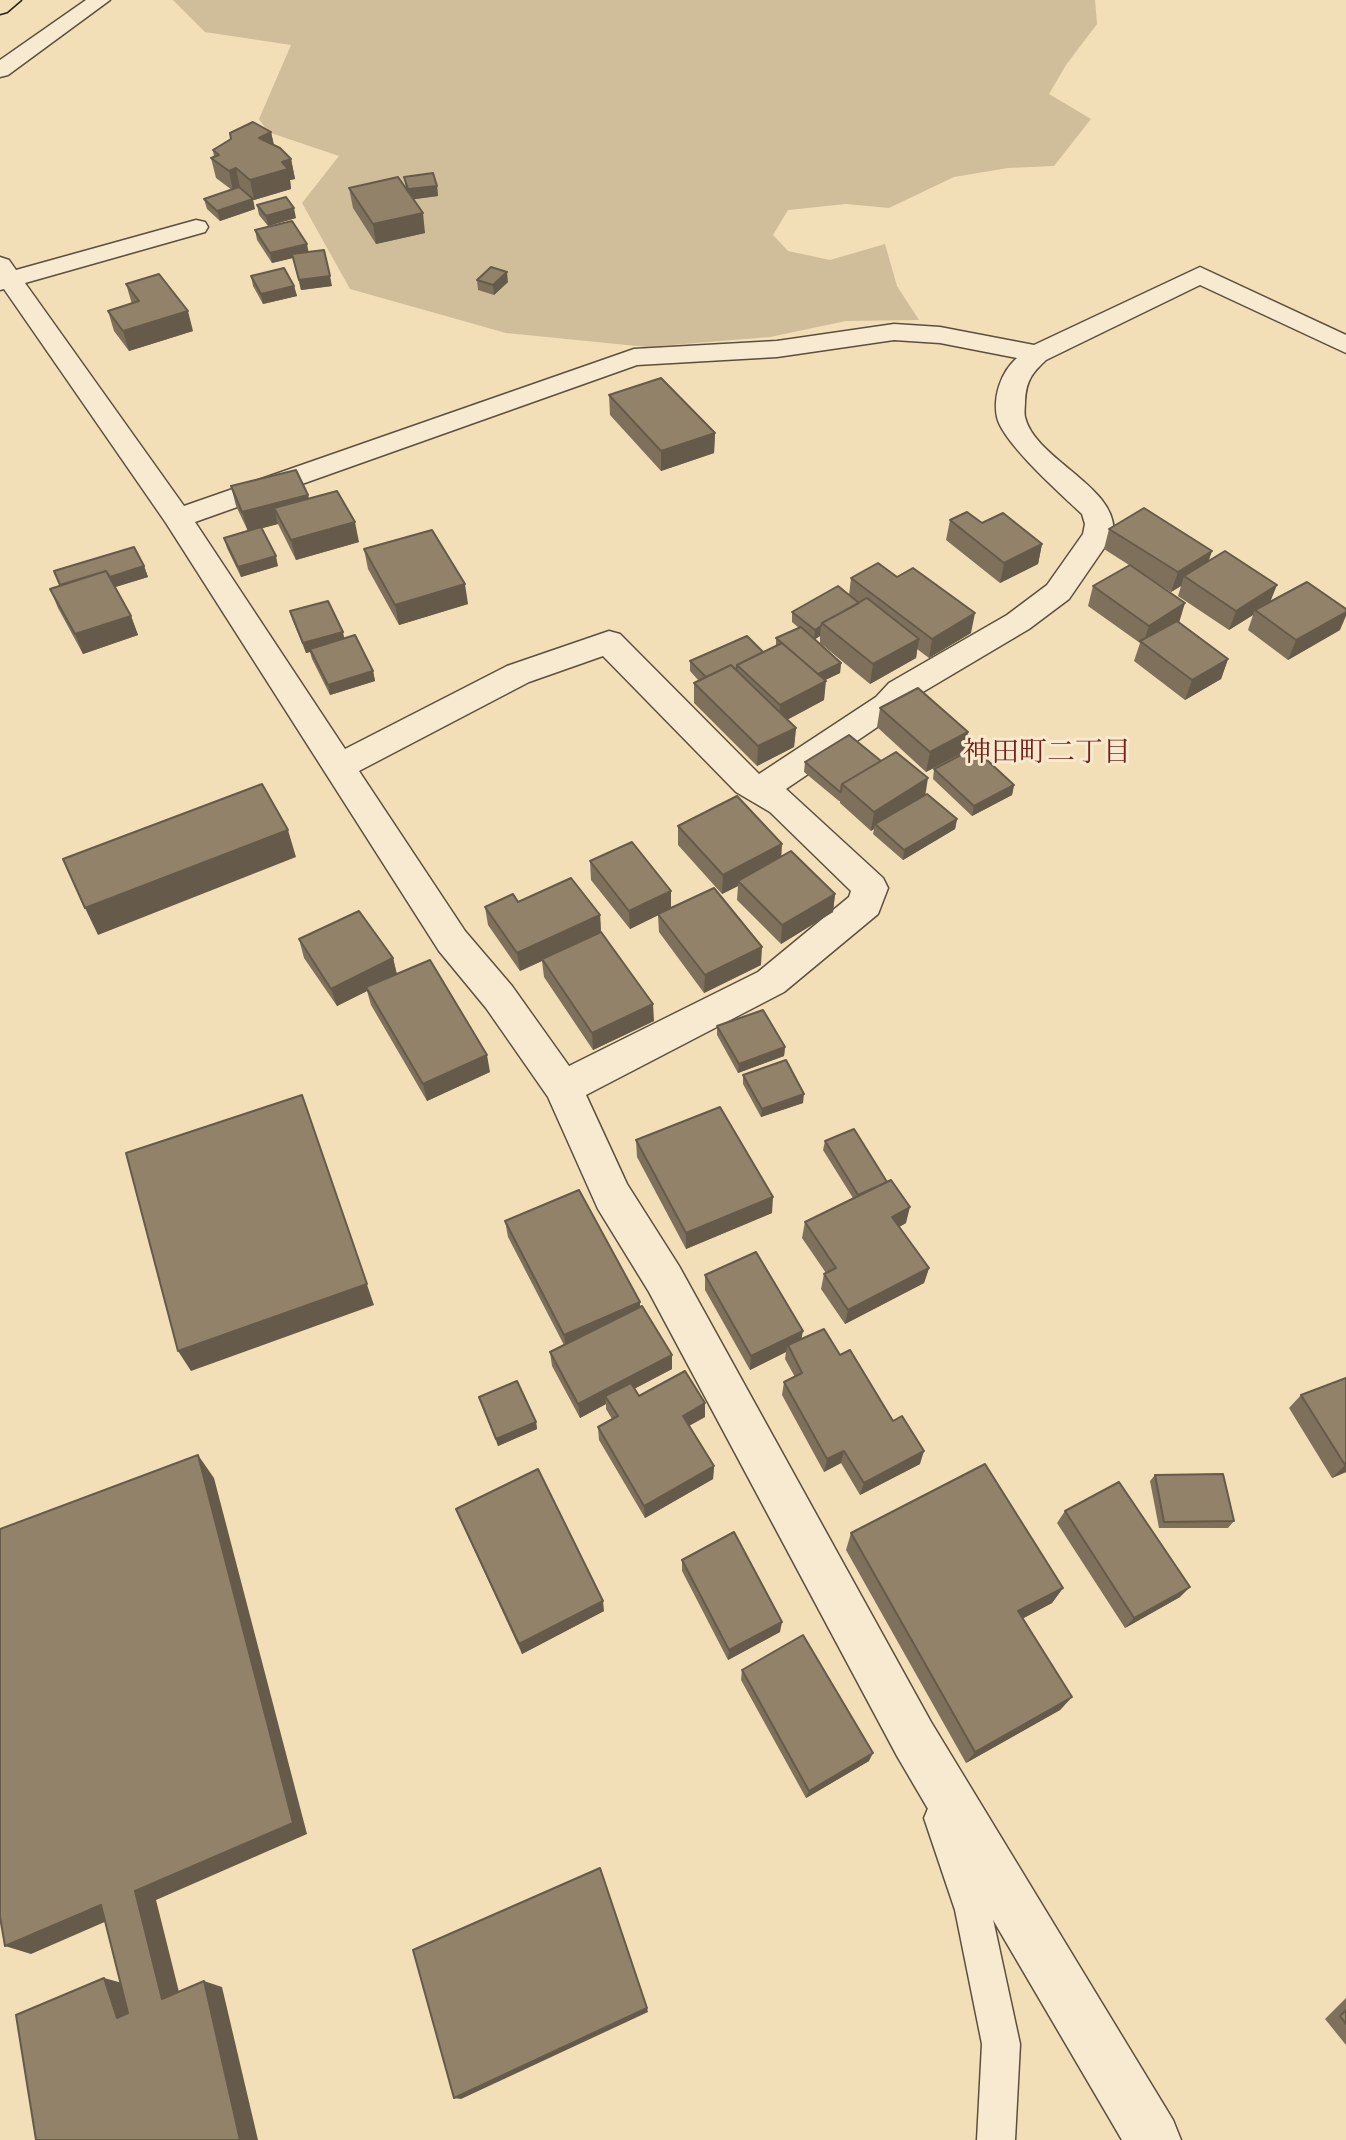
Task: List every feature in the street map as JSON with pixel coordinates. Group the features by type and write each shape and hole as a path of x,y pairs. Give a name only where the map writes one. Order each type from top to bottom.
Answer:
{"highway":[{"path":"0,8 11,0"}],"street":[{"path":"0,70 100,0"},
{"path":"196,227 3,276 178,518 452,941 499,997 563,1088 612,1196 664,1279 914,1739 1153,2140"},
{"path":"760,790 887,705 900,691 995,636 1058,592 1098,535 1100,524 1096,512 1029,446 1011,418 1012,387 1017,371 1037,354 1200,275 1346,345"},
{"path":"178,518 634,357 777,349 894,331 940,335 1037,354"},
{"path":"339,767 518,674 609,642 738,774 782,803 870,888 865,904 771,982 563,1088"}],"lane":[{"path":"914,1739 973,1910 1001,2044 996,2140"}],"shaded area":[{"path":"173,0 1095,0 1097,24 1066,65 1049,94 1091,119 1054,166 1008,168 954,177 889,208 846,204 788,210 773,235 788,251 830,260 885,244 897,286 919,320 846,321 770,337 647,347 506,333 350,289 302,203 339,156 268,132 259,119 291,45 205,32"}],"building":[{"path":"253,122 271,132 259,138 280,148 291,159 282,162 288,169 250,180 236,168 229,171 211,158 219,155 213,150 231,139 230,133"},
{"path":"433,173 437,186 408,189 404,177"},
{"path":"398,177 423,213 373,224 349,188"},
{"path":"239,187 253,199 217,211 204,199"},
{"path":"286,197 294,208 266,216 257,205"},
{"path":"292,221 307,244 270,253 255,230"},
{"path":"324,250 330,276 299,280 292,254"},
{"path":"491,267 507,272 493,285 477,280"},
{"path":"284,268 294,286 261,294 251,276"},
{"path":"159,274 188,311 123,331 108,311 139,301 126,284"},
{"path":"661,378 715,433 661,451 609,395"},
{"path":"296,470 308,495 242,512 231,486"},
{"path":"337,491 355,522 291,540 274,508"},
{"path":"1144,508 1212,551 1178,572 1109,529"},
{"path":"967,512 982,523 1003,513 1042,544 1004,563 950,520"},
{"path":"261,527 276,556 238,567 224,538"},
{"path":"432,530 465,584 395,605 364,549"},
{"path":"134,547 144,566 110,577 106,571 60,585 54,571"},
{"path":"1225,551 1277,585 1236,611 1184,576"},
{"path":"878,563 897,577 913,568 975,613 932,639 851,578"},
{"path":"1130,565 1185,603 1149,626 1093,586"},
{"path":"106,571 131,616 75,634 50,589"},
{"path":"1307,582 1346,609 1346,612 1296,640 1255,610"},
{"path":"838,586 859,603 822,623 815,630 792,612"},
{"path":"867,598 919,639 873,664 822,623"},
{"path":"328,601 343,632 303,643 290,611"},
{"path":"1177,621 1228,659 1192,680 1140,641"},
{"path":"801,627 841,663 818,674 776,638"},
{"path":"355,635 373,671 328,685 310,649"},
{"path":"747,636 763,652 737,665 735,669 731,665 706,677 690,661"},
{"path":"782,643 826,681 780,705 737,665"},
{"path":"731,665 796,728 758,746 694,683"},
{"path":"918,688 968,732 930,752 880,708"},
{"path":"849,735 881,761 842,784 840,792 805,762"},
{"path":"974,748 1014,785 974,806 934,769"},
{"path":"896,752 928,778 874,812 842,784"},
{"path":"262,784 288,830 85,908 63,859"},
{"path":"927,794 957,819 904,850 875,824"},
{"path":"737,796 782,844 723,875 678,826"},
{"path":"632,842 671,891 629,911 590,861"},
{"path":"791,851 835,894 782,925 738,881"},
{"path":"571,878 600,915 517,953 485,907 513,894 518,902"},
{"path":"714,888 762,947 705,975 658,914"},
{"path":"359,911 393,958 331,989 299,939"},
{"path":"601,932 653,1004 592,1033 542,959"},
{"path":"430,960 487,1055 423,1084 366,987"},
{"path":"763,1010 785,1047 739,1064 717,1026"},
{"path":"786,1060 804,1094 762,1109 743,1075"},
{"path":"302,1095 367,1284 178,1351 126,1153"},
{"path":"720,1107 773,1197 686,1233 636,1140"},
{"path":"854,1129 887,1182 858,1195 825,1141"},
{"path":"891,1180 910,1207 892,1217 929,1268 848,1310 824,1274 836,1268 805,1222"},
{"path":"579,1190 640,1302 564,1335 505,1221"},
{"path":"756,1252 803,1331 751,1356 705,1275"},
{"path":"642,1306 672,1355 578,1404 550,1352"},
{"path":"824,1329 840,1355 850,1350 893,1421 902,1416 924,1451 864,1483 844,1451 827,1459 784,1382 802,1373 788,1345"},
{"path":"685,1371 705,1403 683,1416 714,1466 644,1506 598,1427 618,1416 605,1396 631,1383 639,1396"},
{"path":"1346,1378 1346,1465 1345,1465 1301,1395"},
{"path":"517,1381 536,1422 496,1439 479,1397"},
{"path":"198,1455 293,1823 135,1891 162,1999 204,1981 240,2140 36,2140 16,2015 104,1978 117,2018 128,2013 101,1905 5,1946 0,1917 0,1529"},
{"path":"985,1464 1063,1588 1018,1611 1072,1697 975,1752 851,1533"},
{"path":"538,1469 603,1601 519,1644 456,1509"},
{"path":"1223,1474 1234,1521 1164,1522 1155,1475"},
{"path":"1119,1482 1190,1587 1134,1618 1065,1511"},
{"path":"734,1532 782,1622 729,1650 682,1560"},
{"path":"803,1635 873,1753 809,1791 742,1670"},
{"path":"600,1868 647,2008 454,2098 413,1950"},
{"path":"1346,2010 1346,2024 1340,2016"}],"district":[{"name":"神田町二丁目","path":"1047,756"}]}
